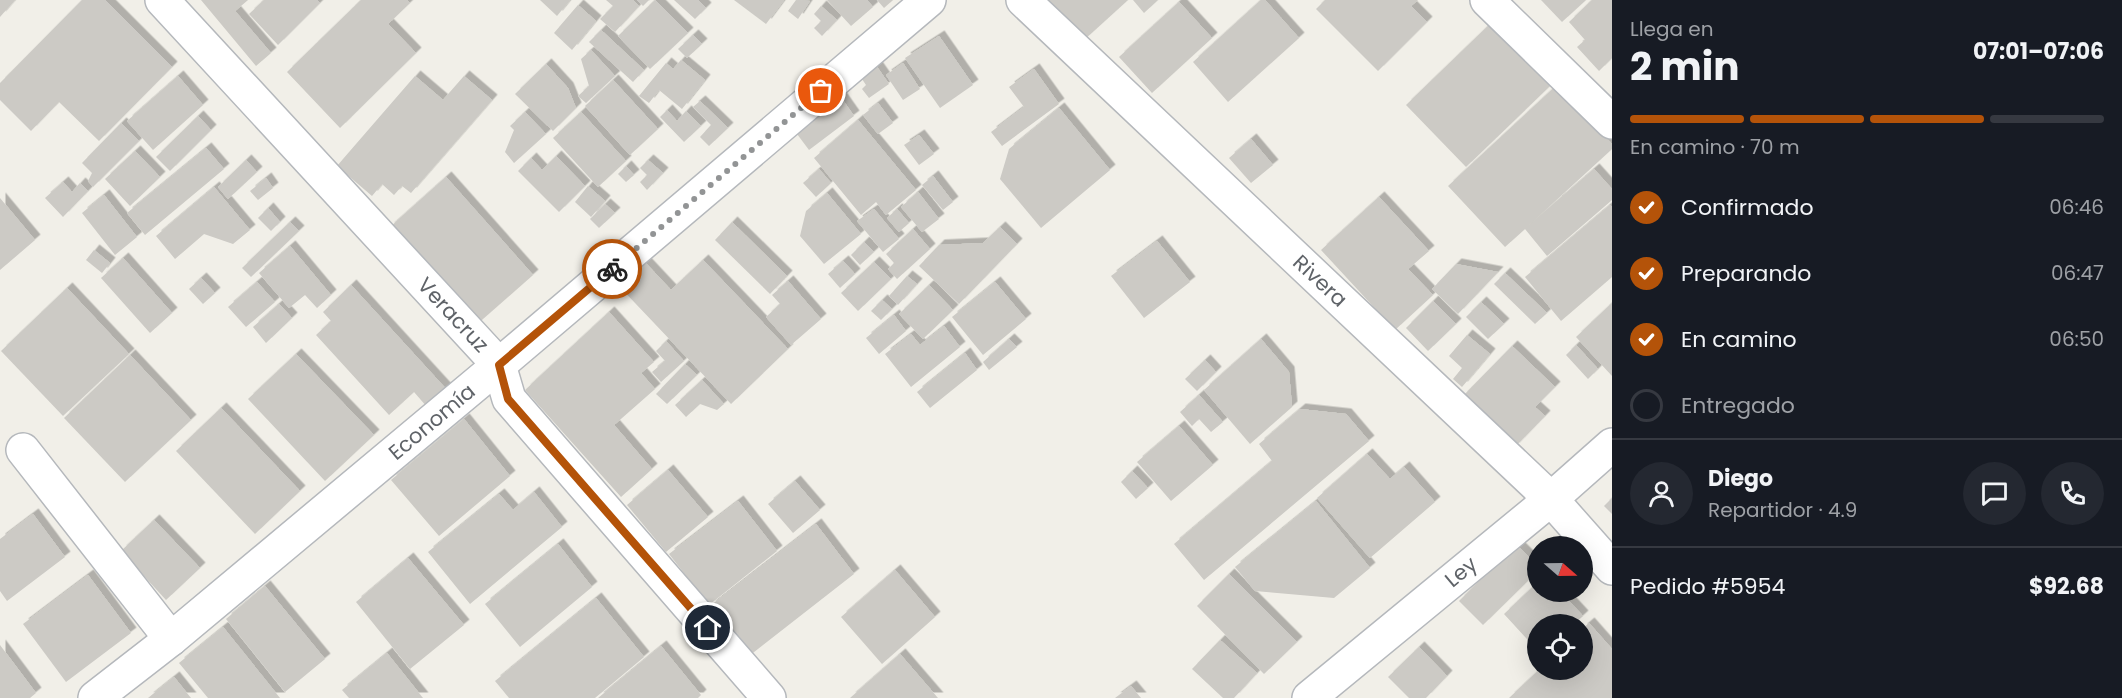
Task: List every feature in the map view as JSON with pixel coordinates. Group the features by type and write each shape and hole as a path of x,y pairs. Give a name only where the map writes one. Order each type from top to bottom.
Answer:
{"street":[{"name":"Veracruz","path":"162,0 499,365 508,399 769,698"},
{"name":"Economía","path":"95,698 171,639 499,365 929,0"},
{"name":"Rivera","path":"1023,0 1551,499 1612,568"},
{"path":"1487,0 1612,122"},
{"name":"Ley","path":"1310,698 1551,499 1612,445"},
{"path":"23,450 171,639"}],"building":[{"path":"0,0 15,0 0,17"},
{"path":"82,0 105,0 172,67 99,141 59,102 31,131 0,100 0,83"},
{"path":"201,0 248,0 235,11 271,53 256,66"},
{"path":"264,0 317,0 320,3 278,45 249,14"},
{"path":"361,0 407,0 410,3 388,24 416,53 340,128 287,72"},
{"path":"540,0 570,0 557,16"},
{"path":"606,0 633,0 639,6 615,32 600,19 613,6"},
{"path":"637,0 649,0 643,6"},
{"path":"655,0 688,33 650,69 618,36"},
{"path":"674,0 698,0 706,8 695,19"},
{"path":"734,0 784,0 766,24"},
{"path":"796,0 810,1 798,19 788,11"},
{"path":"827,0 867,0 873,7 851,26"},
{"path":"877,0 893,0 884,8"},
{"path":"1048,0 1128,0 1084,40"},
{"path":"1133,0 1158,0 1144,13"},
{"path":"1261,0 1265,0 1299,38 1228,102 1193,62"},
{"path":"1325,0 1418,0 1411,6 1427,22 1378,71 1316,9"},
{"path":"1541,0 1586,0 1562,22"},
{"path":"1592,0 1612,0 1612,58 1599,71 1577,47 1585,40 1569,22"},
{"path":"1179,2 1212,38 1152,93 1119,57"},
{"path":"578,5 596,21 572,50 554,33"},
{"path":"821,6 837,20 822,36 814,28 821,21 814,14"},
{"path":"1490,24 1550,86 1466,167 1406,105"},
{"path":"601,30 644,70 633,82 589,42"},
{"path":"693,35 702,44 687,58 678,49"},
{"path":"939,36 973,85 940,108 905,58"},
{"path":"591,50 615,76 586,103 578,96 589,86 581,59"},
{"path":"681,60 705,80 682,109 659,90 649,103 639,96 666,63 673,69"},
{"path":"903,63 920,89 903,100 886,75"},
{"path":"546,64 568,88 576,108 553,131 515,94"},
{"path":"875,64 889,84 869,98 862,89 866,85 860,76"},
{"path":"1034,69 1059,104 1002,146 991,132 1024,107 1009,87"},
{"path":"178,76 203,105 153,150 127,121"},
{"path":"415,76 443,100 464,76 492,100 411,193 402,186 394,195 382,184 372,196 337,166"},
{"path":"613,80 658,129 630,155 585,106"},
{"path":"1557,85 1612,144 1612,149 1528,226 1594,169 1612,189 1612,200 1547,256 1525,229 1505,247 1448,186"},
{"path":"840,96 854,116 809,150 794,130"},
{"path":"700,101 728,128 709,146 700,137 711,125 693,107"},
{"path":"878,103 893,123 878,134 863,115"},
{"path":"1059,108 1110,170 1041,228 1000,179 1009,149"},
{"path":"667,110 677,121 686,111 701,126 684,142 660,117"},
{"path":"525,112 546,134 514,163 505,152 514,130 510,126"},
{"path":"581,112 626,161 598,187 553,138"},
{"path":"198,116 211,130 170,171 156,157"},
{"path":"858,120 916,190 886,215 876,202 861,215 814,158"},
{"path":"121,123 139,141 93,187 88,181 92,173 82,163"},
{"path":"919,135 934,154 919,165 904,145"},
{"path":"1251,139 1273,165 1251,183 1229,158"},
{"path":"206,148 224,169 145,235 127,213"},
{"path":"135,151 160,177 130,206 105,179"},
{"path":"556,156 585,186 559,212 518,171 531,158 542,170"},
{"path":"246,160 257,172 228,199 218,187"},
{"path":"648,160 663,173 647,190 640,182 647,175 640,168"},
{"path":"626,166 634,175 626,182 618,174"},
{"path":"819,169 831,183 816,197 803,183"},
{"path":"933,176 953,202 943,210 922,185"},
{"path":"446,177 533,275 475,326 389,228"},
{"path":"266,178 273,188 258,200 250,191"},
{"path":"63,182 72,192 80,183 88,191 63,217 45,198"},
{"path":"588,186 605,201 591,217 575,202"},
{"path":"214,187 250,230 233,244 204,234 175,259 156,236"},
{"path":"918,192 939,219 922,232 901,207"},
{"path":"827,193 861,234 824,264 800,236 806,211"},
{"path":"104,195 137,237 115,255 82,213"},
{"path":"1379,197 1429,251 1408,269 1433,295 1395,330 1321,250"},
{"path":"0,198 35,240 0,270"},
{"path":"605,204 615,213 599,228 590,219"},
{"path":"1610,205 1612,207 1612,277 1561,321 1525,277"},
{"path":"268,208 280,222 271,231 258,218"},
{"path":"874,209 899,239 883,252 857,221"},
{"path":"897,209 909,223 899,232 887,218"},
{"path":"290,222 299,231 251,277 242,268"},
{"path":"732,222 787,276 770,294 715,240"},
{"path":"1000,227 1017,244 959,304 919,266 939,245 983,243"},
{"path":"913,229 930,249 897,279 888,269 894,263 886,254"},
{"path":"1157,241 1190,282 1144,318 1111,276"},
{"path":"864,242 874,252 860,265 851,255"},
{"path":"290,246 331,295 317,308 305,295 289,308 259,273"},
{"path":"94,250 110,263 102,273 86,260"},
{"path":"123,258 172,313 150,333 101,278"},
{"path":"641,258 671,290 703,260 788,349 731,404 616,283"},
{"path":"843,261 855,274 840,288 828,274"},
{"path":"874,262 891,279 858,311 841,293"},
{"path":"1456,264 1498,272 1458,314 1432,289"},
{"path":"1505,273 1547,313 1535,324 1494,284"},
{"path":"907,276 917,284 898,305 889,296"},
{"path":"201,278 215,293 203,304 189,289"},
{"path":"788,281 821,319 791,345 766,317 780,304 772,295"},
{"path":"257,282 275,302 246,327 228,307"},
{"path":"995,282 1026,319 983,355 952,317"},
{"path":"351,285 447,390 427,407 414,392 389,415 316,335 331,321 323,312"},
{"path":"929,285 953,310 923,339 899,314"},
{"path":"67,288 129,354 63,416 1,351"},
{"path":"882,300 892,309 881,320 871,311"},
{"path":"1433,301 1456,324 1428,351 1406,328"},
{"path":"1481,302 1504,324 1488,339 1466,317"},
{"path":"1612,303 1612,376 1576,337"},
{"path":"279,304 292,318 266,343 253,327"},
{"path":"609,312 654,362 641,373 655,389 614,425 652,469 621,497 525,390"},
{"path":"894,315 906,331 879,354 866,338"},
{"path":"944,326 960,347 911,387 885,354 911,334 920,345"},
{"path":"1467,335 1490,354 1462,387 1453,379 1462,368 1449,356"},
{"path":"1009,339 1017,347 989,370 983,362"},
{"path":"1261,339 1289,372 1292,407 1250,444 1204,390"},
{"path":"666,341 684,361 661,382 652,372 665,361 656,351"},
{"path":"1576,345 1598,369 1588,379 1566,355"},
{"path":"1512,346 1555,387 1535,407 1545,416 1514,448 1462,397"},
{"path":"965,353 977,370 930,408 917,392"},
{"path":"296,354 374,435 325,481 248,399"},
{"path":"130,355 191,420 125,482 64,418"},
{"path":"1205,360 1216,372 1197,391 1185,379"},
{"path":"685,364 697,375 667,404 656,394"},
{"path":"702,380 724,404 717,410 700,404 686,417 675,405"},
{"path":"1199,395 1223,422 1211,432 1199,419 1192,426 1180,412"},
{"path":"221,408 300,491 255,534 176,451"},
{"path":"1300,409 1346,414 1369,441 1204,580 1174,544 1272,461 1259,444"},
{"path":"464,419 510,476 439,536 391,480"},
{"path":"1179,426 1213,465 1171,501 1137,462"},
{"path":"1367,454 1390,479 1404,467 1435,502 1370,558 1317,498"},
{"path":"668,470 708,517 666,552 627,505"},
{"path":"1132,471 1148,488 1136,499 1121,482"},
{"path":"795,481 820,510 793,533 768,504"},
{"path":"534,492 562,527 470,604 428,552 499,494 513,510"},
{"path":"1612,498 1612,514 1604,506"},
{"path":"738,501 777,551 709,605 669,554"},
{"path":"1316,501 1370,568 1334,598 1255,591 1235,567"},
{"path":"33,514 65,557 7,601 0,591 0,539"},
{"path":"154,520 200,568 166,600 121,551"},
{"path":"816,524 854,574 749,656 710,606"},
{"path":"558,544 592,587 520,647 485,604"},
{"path":"1516,544 1527,555 1527,582 1483,625 1459,601"},
{"path":"408,558 464,625 410,669 356,602"},
{"path":"895,570 935,617 882,664 841,617"},
{"path":"1229,574 1297,642 1264,674 1197,606"},
{"path":"88,575 131,633 66,682 23,624"},
{"path":"265,586 325,659 285,692 226,619"},
{"path":"1527,592 1527,602 1570,602 1581,614 1527,614 1527,639 1504,614"},
{"path":"596,598 644,657 595,698 509,698 495,681"},
{"path":"223,627 280,698 208,698 179,663"},
{"path":"1593,628 1612,649 1612,698 1509,698 1528,680 1593,680"},
{"path":"1220,640 1257,673 1234,698 1223,698 1192,669"},
{"path":"0,645 36,693 30,698 0,698"},
{"path":"661,646 701,695 698,698 598,698"},
{"path":"1419,647 1447,676 1426,698 1409,698 1388,677"},
{"path":"387,653 423,698 349,698 342,690"},
{"path":"900,654 938,698 850,698"},
{"path":"174,677 191,698 148,698"},
{"path":"1131,686 1141,698 1115,698"}],"way so far":[{"path":"612,269 821,91"}],"route":[{"path":"612,269 499,365 508,399 708,628"}]}
